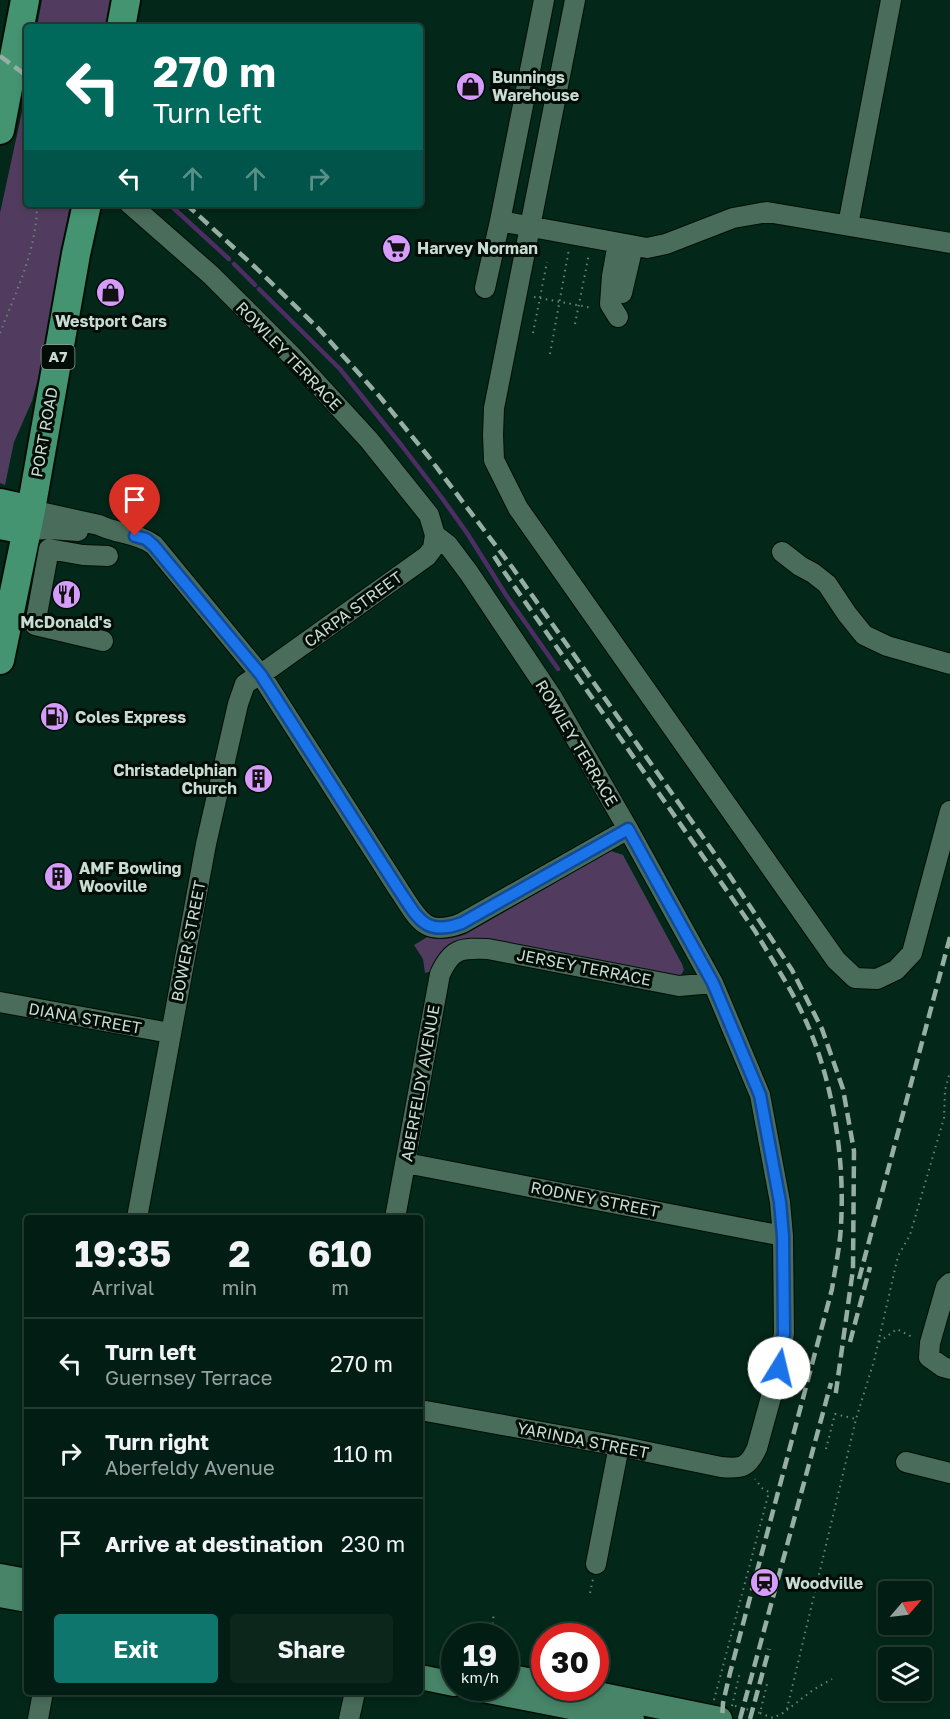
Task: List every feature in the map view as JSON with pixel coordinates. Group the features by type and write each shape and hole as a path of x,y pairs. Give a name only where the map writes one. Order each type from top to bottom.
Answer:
{"highway":[{"path":"0,33 5,0"},
{"path":"0,130 26,0"},
{"name":"PORT ROAD","path":"0,660 19,521 86,207"},
{"path":"0,503 19,521"}],"main road":[{"path":"0,1576 24,1580"},
{"path":"0,1595 24,1599"},
{"path":"423,1661 441,1664"},
{"path":"423,1678 441,1681"},
{"path":"563,1701 632,1719"},
{"path":"575,1701 715,1710"}],"street":[{"path":"485,288 544,0"},
{"path":"575,0 494,408 494,460 518,508 652,701 836,960 855,978 877,979 896,970 912,953 950,810"},
{"path":"848,225 891,0"},
{"name":"ROWLEY TERRACE","path":"133,207 212,275 299,364 369,440 429,515 435,535 448,544 469,573 545,687 628,829 713,983 760,1095 780,1202 783,1236 784,1333 779,1368 757,1448 752,1459 745,1466"},
{"path":"500,221 647,248 666,244 733,218 767,212 950,243"},
{"path":"19,521 99,525 109,530 146,539 154,546 261,675 399,890 419,919 431,928 447,929 462,923 628,829"},
{"name":"CARPA STREET","path":"261,675 427,556 433,548 435,535"},
{"path":"103,641 35,625 49,549 83,555 108,556"},
{"path":"782,552 827,584 864,634 887,646 950,664"},
{"name":"BOWER STREET","path":"138,1215 207,844 238,704 245,684 261,675"},
{"name":"JERSEY TERRACE","path":"456,952 466,948 488,949 679,986 713,983"},
{"name":"ABERFELDY AVENUE","path":"396,1215 440,974 447,959 456,952"},
{"name":"DIANA STREET","path":"0,1002 170,1034"},
{"name":"RODNEY STREET","path":"406,1163 783,1236"},
{"path":"950,1282 946,1287 930,1343 929,1358 950,1369"},
{"name":"YARINDA STREET","path":"423,1411 721,1467 745,1466"},
{"path":"596,1564 619,1446"},
{"path":"906,1462 950,1473"},
{"path":"38,1719 42,1695"},
{"path":"349,1719 354,1695"}],"path":[{"path":"0,333 32,249 37,225 37,207"},
{"path":"550,354 569,249"},
{"path":"575,324 590,249"},
{"path":"533,333 547,262"},
{"path":"530,296 596,308"},
{"path":"787,1709 856,1419 879,1342 898,1256 910,1235 944,1118 945,1090 950,1072"},
{"path":"879,1342 897,1329 917,1339 929,1358"},
{"path":"826,1449 835,1414 856,1419"},
{"path":"715,1710 769,1492 762,1488 745,1466"},
{"path":"492,1623 494,1613"},
{"path":"741,1672 732,1706 773,1718 832,1679"},
{"path":"760,1713 768,1680"}],"shaded area":[{"path":"42,0 111,0 106,24 38,24"},
{"path":"23,107 24,207 69,207 41,368 32,401 14,442 5,485 0,483 0,213"},
{"path":"611,851 623,855 682,964 684,970 681,975 476,939 464,940 433,971 425,973 423,959 414,945 429,936 448,938 466,934"}],"waterway":[{"path":"172,207 229,259"},
{"path":"234,264 255,285"},
{"path":"259,289 340,369 402,446 467,533 506,595 558,669"}],"railway":[{"path":"0,56 24,74"},
{"path":"189,207 319,329 380,397 428,456 512,567 724,867 792,970 822,1029 843,1089 854,1151 853,1269 835,1399"},
{"path":"494,556 775,963 805,1019 815,1043 830,1094 839,1147 842,1200 840,1241 832,1289 730,1673 722,1719"},
{"path":"859,1279 950,937"},
{"path":"850,1342 870,1267"},
{"path":"740,1719 831,1383"},
{"path":"750,1719 769,1649"}],"place":[{"name":"Bunnings Warehouse","path":"471,86"},
{"name":"Harvey Norman","path":"396,248"},
{"name":"Westport Cars","path":"111,293"},
{"name":"McDonald's","path":"66,594"},
{"name":"Coles Express","path":"54,717"},
{"name":"Christadelphian Church","path":"258,779"},
{"name":"AMF Bowling Wooville","path":"58,877"},
{"name":"Woodville","path":"764,1583"}],"route":[{"path":"135,536 146,539 154,546 261,675 399,890 419,919 431,928 447,929 462,923 628,829 713,983 760,1095 780,1202 783,1236 784,1333 779,1368"}]}
